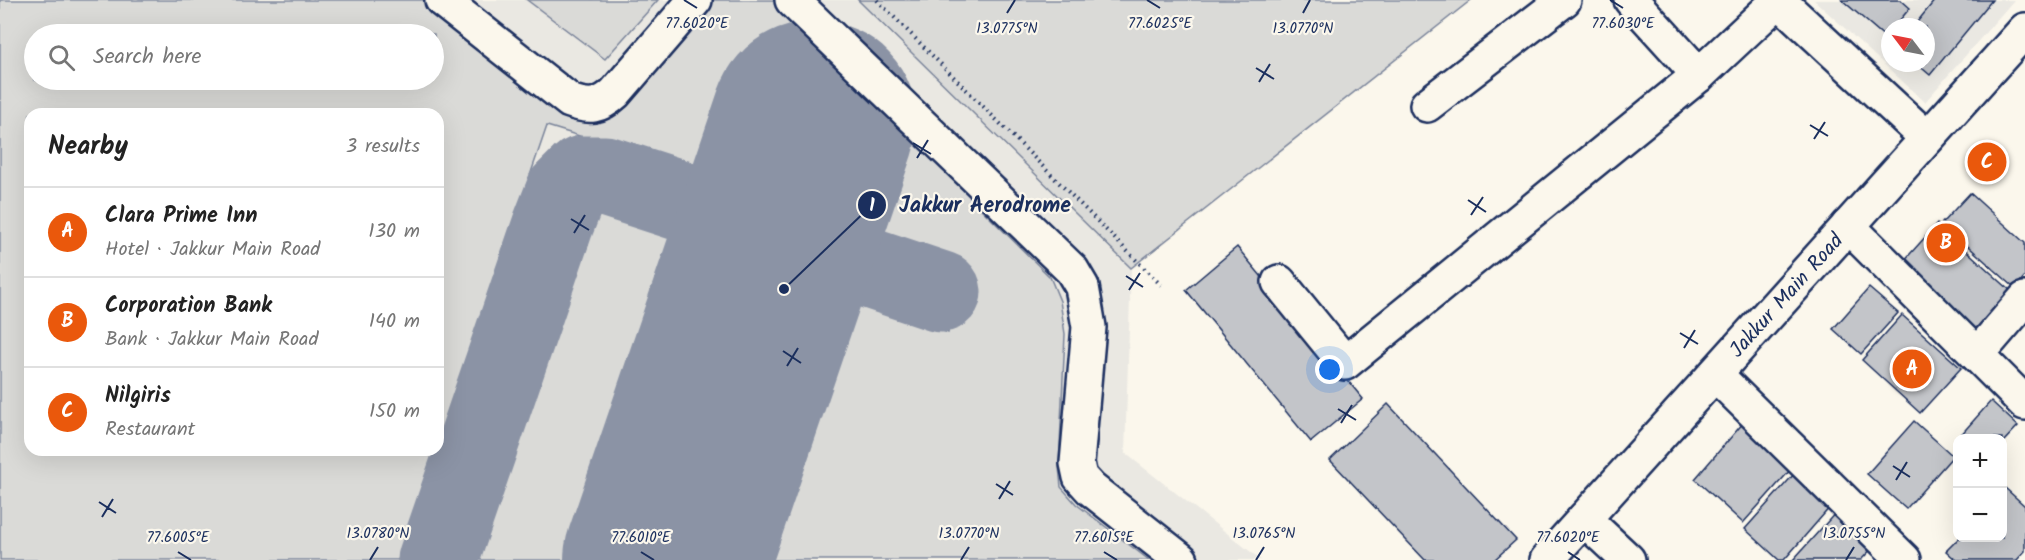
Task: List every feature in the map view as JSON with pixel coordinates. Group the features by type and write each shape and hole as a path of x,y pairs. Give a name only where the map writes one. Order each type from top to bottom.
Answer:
{"street":[{"path":"442,0 570,101 584,106 602,105 615,93 695,0"},
{"path":"792,0 1072,270 1082,287 1089,327 1077,463 1080,477 1090,489 1181,560"},
{"path":"1427,105 1564,0"},
{"path":"1631,0 1699,75"},
{"path":"1279,282 1345,363 1699,75 1778,0 1927,138"},
{"name":"Jakkur Main Road","path":"1547,560 1927,138 2023,36"},
{"path":"1848,226 2025,403"},
{"path":"1977,355 2025,299"},
{"path":"1715,374 1904,560"},
{"path":"1584,519 1628,560"}],"path":[{"path":"877,0 1161,285"}],"shaded area":[{"path":"0,0 527,0 605,59 658,0 858,0 1131,268 1125,453 1261,560 0,560"},
{"path":"0,0 426,0 574,115 703,0 778,0 974,188 972,200 1050,277 1060,301 1065,334 1059,467 1061,487 1076,504 1149,560 712,560 804,293 815,287 822,287 948,333 960,264 834,221 831,206 856,129 767,97 756,138 745,152 721,166 696,172 547,126 444,426 444,108 24,108 24,456 434,456 398,560 0,560"},
{"path":"527,0 658,0 605,59"},
{"path":"858,0 1471,0 1131,268"},
{"path":"1814,0 2014,0 1925,102 1892,72 1935,72 1935,18 1881,18 1881,62"},
{"path":"607,211 697,245 708,255 712,268 611,560 469,560 583,225 590,216"}],"building":[{"path":"1842,0 1901,0 1910,8 1902,18 1881,18 1881,34"},
{"path":"1935,0 1992,0 1935,69 1935,18 1920,18"},
{"path":"1970,193 2025,243 2025,276 2015,288 1942,223"},
{"path":"1937,224 2022,301 1986,341 1901,264"},
{"path":"1237,247 1363,399 1311,442 1186,290"},
{"path":"1869,288 1898,313 1861,354 1833,329"},
{"path":"1902,315 1961,368 1920,413 1862,360"},
{"path":"1991,401 2018,426 2007,438 2007,434 1962,434"},
{"path":"1388,404 1516,540 1494,560 1425,560 1330,460"},
{"path":"1914,421 1953,456 1906,509 1867,474"},
{"path":"1744,422 1793,467 1743,523 1695,479"},
{"path":"1795,473 1831,506 1784,560 1779,560 1745,529"},
{"path":"2007,490 2025,506 2025,551 2017,560 1956,560 1946,551 1955,542 2007,542"},
{"path":"1838,510 1876,544 1861,560 1793,560"}],"taxiway":[{"path":"438,560 553,225 565,194 583,176 605,176 744,221 758,237 764,255 765,270"},
{"path":"765,270 783,250 795,247 810,248 941,292"}],"runway":[{"path":"666,560 815,123"}],"place":[{"name":"Nilgiris","path":"1987,162"},
{"name":"Corporation Bank","path":"1946,243"},
{"name":"Jakkur Aerodrome","path":"784,289"},
{"name":"Clara Prime Inn","path":"1912,369"}]}
